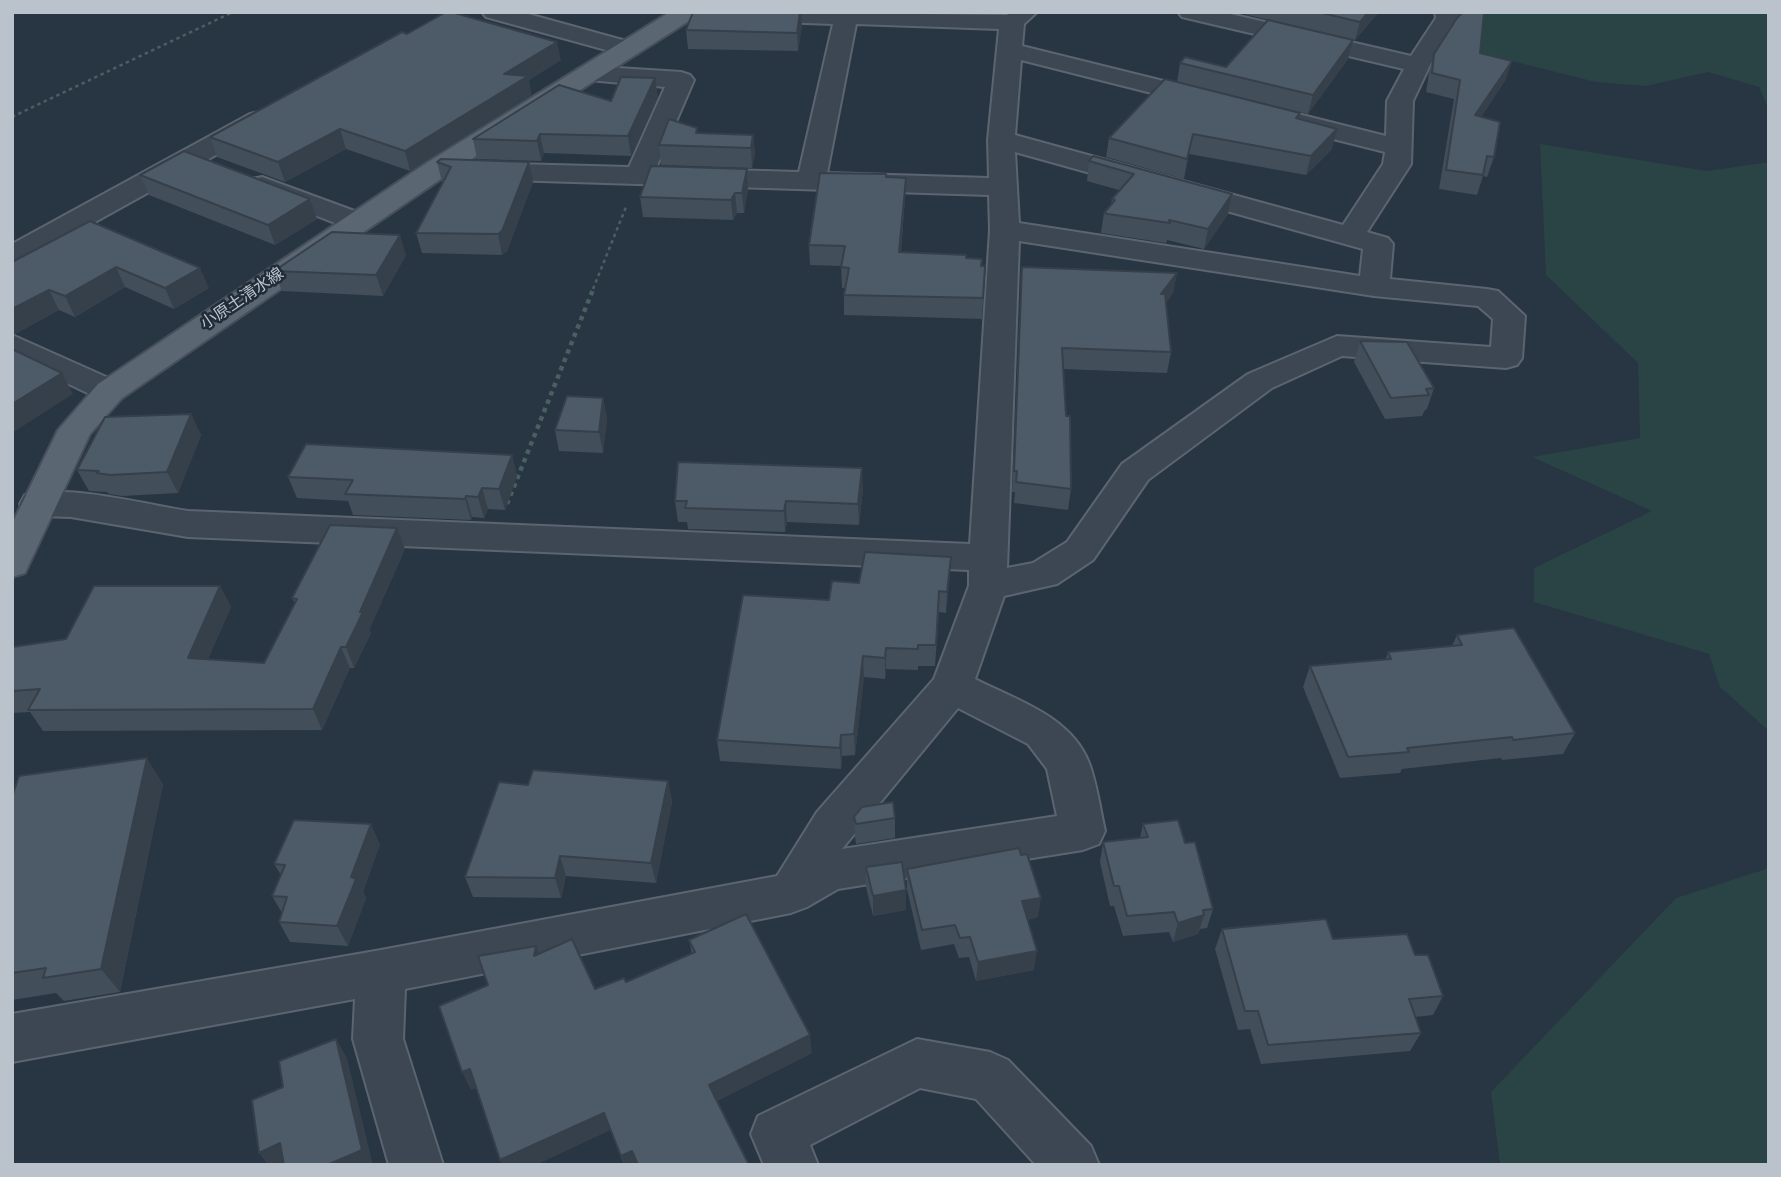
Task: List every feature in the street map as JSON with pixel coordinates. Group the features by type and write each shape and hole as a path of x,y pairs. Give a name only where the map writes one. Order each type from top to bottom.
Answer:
{"main road":[{"name":"小原土清水線","path":"12,564 75,430 110,391 438,168 628,48 700,13"}],"street":[{"path":"494,12 628,48"},
{"path":"1190,12 1418,65"},
{"path":"1350,236 1397,164 1400,101 1418,65 1448,18 1447,12"},
{"path":"700,13 846,17 1018,17 1009,50 1001,140 1005,230 989,572 952,686 833,825 791,893"},
{"path":"811,182 846,17"},
{"path":"1009,50 1224,103"},
{"path":"587,74 681,80 638,177"},
{"path":"12,256 217,168 284,106"},
{"path":"1264,114 1399,147"},
{"path":"1001,140 1378,244 1374,287"},
{"path":"217,168 358,222"},
{"path":"438,168 638,177 1003,187"},
{"path":"38,504 71,505 188,524 494,538 1044,574 1080,551 1135,472 1260,381 1337,346 1506,358 1509,316 1487,298 1374,287 1338,279 1005,230"},
{"path":"12,345 110,391"},
{"path":"12,1038 381,972 791,893 829,871 1083,831 1067,763 1043,732 952,686"},
{"path":"381,972 378,1040 416,1165"},
{"path":"791,1165 777,1134 917,1063 990,1077 1072,1165"}],"path":[{"path":"12,117 233,12"},
{"path":"494,538 638,177"}],"green space":[{"path":"1463,12 1769,12 1769,111 1759,87 1708,72 1646,86 1595,82 1472,51"},
{"path":"1540,144 1707,171 1769,162 1769,731 1720,687 1709,654 1534,602 1534,568 1652,511 1532,457 1640,438 1638,363 1546,275"},
{"path":"1769,868 1769,1165 1500,1165 1491,1092 1676,898"}],"building":[{"path":"446,12 557,42 504,74 528,76 405,151 340,129 278,162 210,137 402,32 407,34"},
{"path":"693,12 800,12 797,33 686,30"},
{"path":"1318,12 1368,12 1360,22"},
{"path":"1463,12 1484,12 1480,53 1512,61 1475,115 1500,122 1494,157 1487,156 1483,175 1446,170 1460,80 1432,73 1434,54"},
{"path":"1268,20 1353,40 1313,95 1180,63 1185,57 1226,67"},
{"path":"621,77 655,78 628,136 540,134 537,141 473,139 559,85 611,101"},
{"path":"1165,79 1300,113 1296,118 1337,129 1311,156 1193,134 1187,159 1109,138"},
{"path":"669,119 697,128 696,133 753,135 751,148 659,145"},
{"path":"184,151 310,199 268,225 140,175"},
{"path":"1093,156 1232,194 1208,229 1169,220 1170,223 1104,213 1115,200 1112,199 1134,174 1089,161"},
{"path":"441,159 529,162 502,231 498,234 416,233 451,167 437,162"},
{"path":"651,166 747,169 742,193 735,193 731,200 640,197"},
{"path":"820,173 886,174 886,177 906,178 899,252 966,255 966,258 982,259 981,266 985,266 983,298 844,295 849,268 841,267 845,246 809,245"},
{"path":"90,221 200,268 165,288 116,267 65,296 49,290 12,309 12,262"},
{"path":"332,232 400,235 376,275 274,271"},
{"path":"1022,267 1177,273 1161,294 1165,294 1171,352 1062,348 1066,416 1070,416 1071,489 1016,482 1017,471 1014,471"},
{"path":"1360,341 1407,342 1434,388 1426,389 1429,395 1391,398"},
{"path":"12,349 62,373 12,404"},
{"path":"567,396 603,398 599,432 555,430"},
{"path":"191,414 167,472 110,475 97,473 99,471 77,470 105,417"},
{"path":"306,444 512,455 499,489 482,488 478,497 466,496 465,499 345,494 353,480 288,477"},
{"path":"678,462 862,468 858,504 786,501 784,511 685,508 687,501 675,501"},
{"path":"330,525 397,528 360,612 363,612 346,647 341,647 313,709 28,710 40,689 12,691 12,647 66,639 94,586 220,586 188,658 264,663 297,599 292,598"},
{"path":"865,552 951,557 947,592 939,591 936,645 918,645 918,649 886,648 885,658 863,656 854,734 841,735 840,748 717,740 743,595 829,600 832,581 859,583"},
{"path":"1514,628 1575,733 1407,748 1409,752 1348,757 1310,666 1391,659 1388,652 1462,645 1457,635"},
{"path":"147,758 101,969 43,978 46,968 12,973 12,797 19,776"},
{"path":"533,770 668,781 651,863 560,856 555,878 465,877 499,782 528,785"},
{"path":"893,802 895,818 856,824 854,817 862,807"},
{"path":"294,820 371,824 351,877 356,879 337,926 279,922 287,897 272,896 285,865 274,864"},
{"path":"1178,820 1185,843 1195,842 1213,909 1203,910 1204,915 1178,923 1174,912 1127,916 1119,886 1114,886 1103,842 1148,837 1143,824"},
{"path":"1019,848 1021,855 1027,854 1041,898 1022,901 1037,951 978,962 970,937 960,938 955,925 922,930 907,869"},
{"path":"902,862 906,890 873,896 866,867"},
{"path":"746,914 810,1035 709,1085 749,1165 638,1165 632,1151 621,1156 604,1113 500,1160 470,1069 462,1072 439,1006 488,985 478,956 536,946 534,956 572,939 595,989 624,978 626,982 695,952 689,940"},
{"path":"1326,919 1333,939 1407,934 1415,955 1428,955 1443,996 1409,999 1421,1033 1268,1045 1258,1011 1245,1011 1222,929"},
{"path":"336,1039 362,1150 327,1165 284,1165 280,1143 259,1153 252,1100 283,1087 279,1061"}]}
